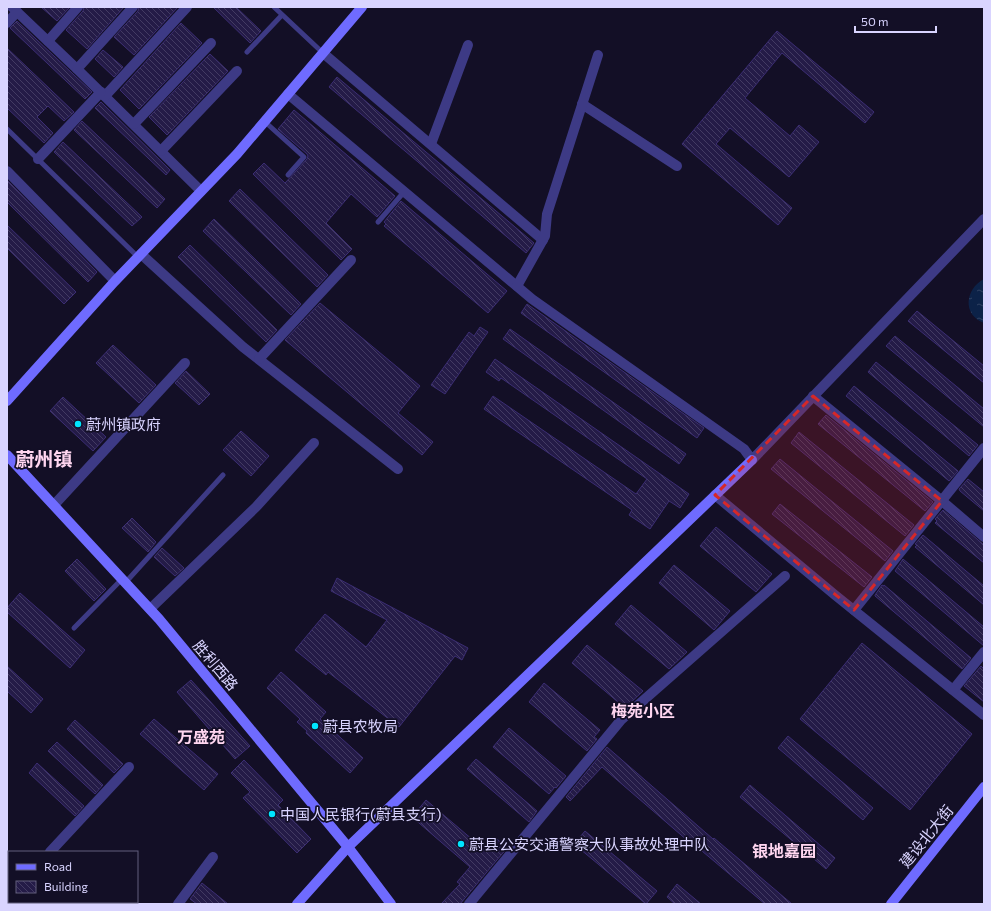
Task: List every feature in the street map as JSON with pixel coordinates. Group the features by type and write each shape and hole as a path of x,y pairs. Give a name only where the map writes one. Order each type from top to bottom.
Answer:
{"street":[{"path":"48,41 78,7"},
{"path":"77,69 133,7"},
{"path":"38,159 187,7"},
{"path":"7,401 115,281 237,154 362,7"},
{"path":"7,23 19,10 48,41 201,191"},
{"path":"134,124 211,42"},
{"path":"431,144 468,45"},
{"path":"323,53 543,240"},
{"path":"517,286 545,236 548,214 598,55"},
{"path":"161,151 237,71"},
{"path":"288,94 532,299 744,449 752,460"},
{"path":"582,104 677,166"},
{"path":"7,171 115,281"},
{"path":"297,904 348,848 752,460 984,219"},
{"path":"139,256 244,347 398,469"},
{"path":"259,359 351,260"},
{"path":"54,505 185,363"},
{"path":"813,396 984,537"},
{"path":"150,609 256,507 314,443"},
{"path":"854,610 984,448"},
{"name":"胜利西路","path":"7,455 150,609 348,848 391,904"},
{"path":"715,495 984,715"},
{"path":"469,904 621,720 785,576"},
{"path":"953,690 984,652"},
{"path":"51,851 128,767"},
{"name":"建设北大街","path":"891,904 984,787"},
{"path":"178,904 213,856"}],"lane":[{"path":"274,7 323,53"},
{"path":"247,52 282,15"},
{"path":"264,121 304,157 288,175"},
{"path":"7,129 139,256"},
{"path":"378,222 404,192"},
{"path":"74,628 124,581 223,475"}],"highlighted area":[{"path":"813,396 942,501 854,610 715,495"}],"water":[{"path":"984,279 984,323 972,314 969,308 969,302 973,289"}],"building":[{"path":"41,7 68,7 69,8 57,21"},
{"path":"84,7 124,7 87,49 66,30 83,11"},
{"path":"139,7 178,7 134,55 114,37 138,11"},
{"path":"213,7 236,7 261,31 250,43"},
{"path":"17,21 92,92 85,99 10,28"},
{"path":"181,23 202,43 139,109 120,90"},
{"path":"777,31 874,112 865,123 782,53 745,98 790,136 799,125 819,142 789,177 730,128 716,144 792,208 778,225 682,144"},
{"path":"7,48 74,112 64,121 48,106 37,117 53,133 44,143 7,108"},
{"path":"103,50 123,67 114,77 95,59"},
{"path":"210,54 228,71 167,135 149,117"},
{"path":"337,77 534,243 526,253 329,87"},
{"path":"101,102 170,170 166,175 95,108"},
{"path":"294,110 395,196 377,217 351,194 326,223 352,249 341,260 253,174 264,163 285,183 307,159 307,154 278,129"},
{"path":"82,121 165,199 157,208 74,130"},
{"path":"63,142 142,217 132,226 54,152"},
{"path":"7,180 97,272 88,282 7,202"},
{"path":"240,189 328,275 317,287 229,201"},
{"path":"401,201 507,291 488,313 384,226 386,224 384,222"},
{"path":"214,219 301,304 291,315 203,231"},
{"path":"7,225 76,292 64,304 7,248"},
{"path":"190,245 277,330 266,342 178,257"},
{"path":"320,303 420,386 398,413 433,442 422,455 285,340"},
{"path":"527,304 704,428 697,438 521,313"},
{"path":"917,311 984,366 984,383 908,321"},
{"path":"480,327 488,332 445,394 431,385 469,332 474,336"},
{"path":"510,329 686,454 679,464 503,339"},
{"path":"895,336 984,409 984,427 886,346"},
{"path":"113,345 156,385 139,403 96,363"},
{"path":"495,359 689,494 680,508 669,501 650,529 629,515 632,510 484,409 493,396 636,494 647,479 501,378 499,381 486,372"},
{"path":"876,362 978,445 969,456 868,372"},
{"path":"186,371 210,394 199,405 175,383"},
{"path":"854,386 958,471 949,481 846,396"},
{"name":"蔚州镇政府","path":"63,397 106,437 93,451 50,411"},
{"path":"826,415 933,502 925,511 818,424"},
{"path":"241,431 269,456 251,476 223,450"},
{"path":"799,432 914,525 905,536 791,443"},
{"path":"780,459 893,551 885,561 771,469"},
{"path":"968,479 984,492 984,511 959,489"},
{"path":"780,504 872,577 864,587 772,514"},
{"path":"943,510 984,545 984,563 935,523 937,521 935,519"},
{"path":"132,518 156,542 148,552 122,528"},
{"path":"716,527 772,574 756,592 700,546"},
{"path":"923,535 984,586 984,605 915,547 917,545 915,544"},
{"path":"162,548 184,568 175,576 154,557"},
{"path":"77,559 106,589 94,601 65,571"},
{"path":"903,559 984,627 984,646 895,571"},
{"path":"674,565 730,611 714,630 659,583"},
{"path":"337,578 468,648 462,660 455,656 399,727 328,672 326,675 295,650 325,614 366,647 387,620 331,591"},
{"path":"882,585 884,585 971,658 962,669 875,596"},
{"path":"20,593 85,650 70,668 7,612 7,608"},
{"path":"631,605 687,652 669,669 615,624"},
{"path":"862,643 972,734 910,810 800,719"},
{"path":"587,645 643,691 625,708 572,663"},
{"path":"7,666 43,699 31,713 7,691"},
{"path":"981,666 984,669 984,702 964,686"},
{"name":"蔚县农牧局","path":"281,672 326,712 320,719 363,758 350,773 306,733 307,731 297,722 300,719 267,688"},
{"path":"191,680 250,746 235,759 177,692"},
{"path":"544,683 600,730 594,737 597,739 587,751 529,702"},
{"path":"154,719 218,774 204,790 140,734"},
{"path":"75,720 123,764 114,773 67,729"},
{"path":"509,728 566,776 549,794 493,747"},
{"path":"788,736 873,808 863,820 778,748"},
{"path":"57,742 103,785 95,794 48,751"},
{"path":"607,747 713,839 714,838 792,904 765,904 696,846 695,847 602,767 570,801 566,797"},
{"path":"476,759 537,811 529,822 467,769"},
{"name":"中国人民银行(蔚县支行)","path":"244,760 283,800 278,805 311,839 297,853 243,798 250,792 231,773"},
{"path":"37,763 84,806 75,816 29,773"},
{"path":"750,785 835,858 826,869 740,797"},
{"name":"蔚县公安交通警察大队事故处理中队","path":"426,800 487,852 497,839 507,848 460,904 441,904 460,884 457,882 470,867 412,817"},
{"path":"585,831 657,891 646,904 574,844"},
{"path":"202,883 228,904 197,904 190,899"},
{"path":"677,884 701,904 675,904 667,897"}],"place":[{"name":"蔚州镇政府","path":"78,424"},
{"name":"蔚县农牧局","path":"315,726"},
{"name":"中国人民银行(蔚县支行)","path":"272,814"},
{"name":"蔚县公安交通警察大队事故处理中队","path":"461,844"}],"district":[{"name":"蔚州镇","path":"44,458"},
{"name":"梅苑小区","path":"643,710"},
{"name":"万盛苑","path":"201,736"},
{"name":"银地嘉园","path":"784,850"}]}
